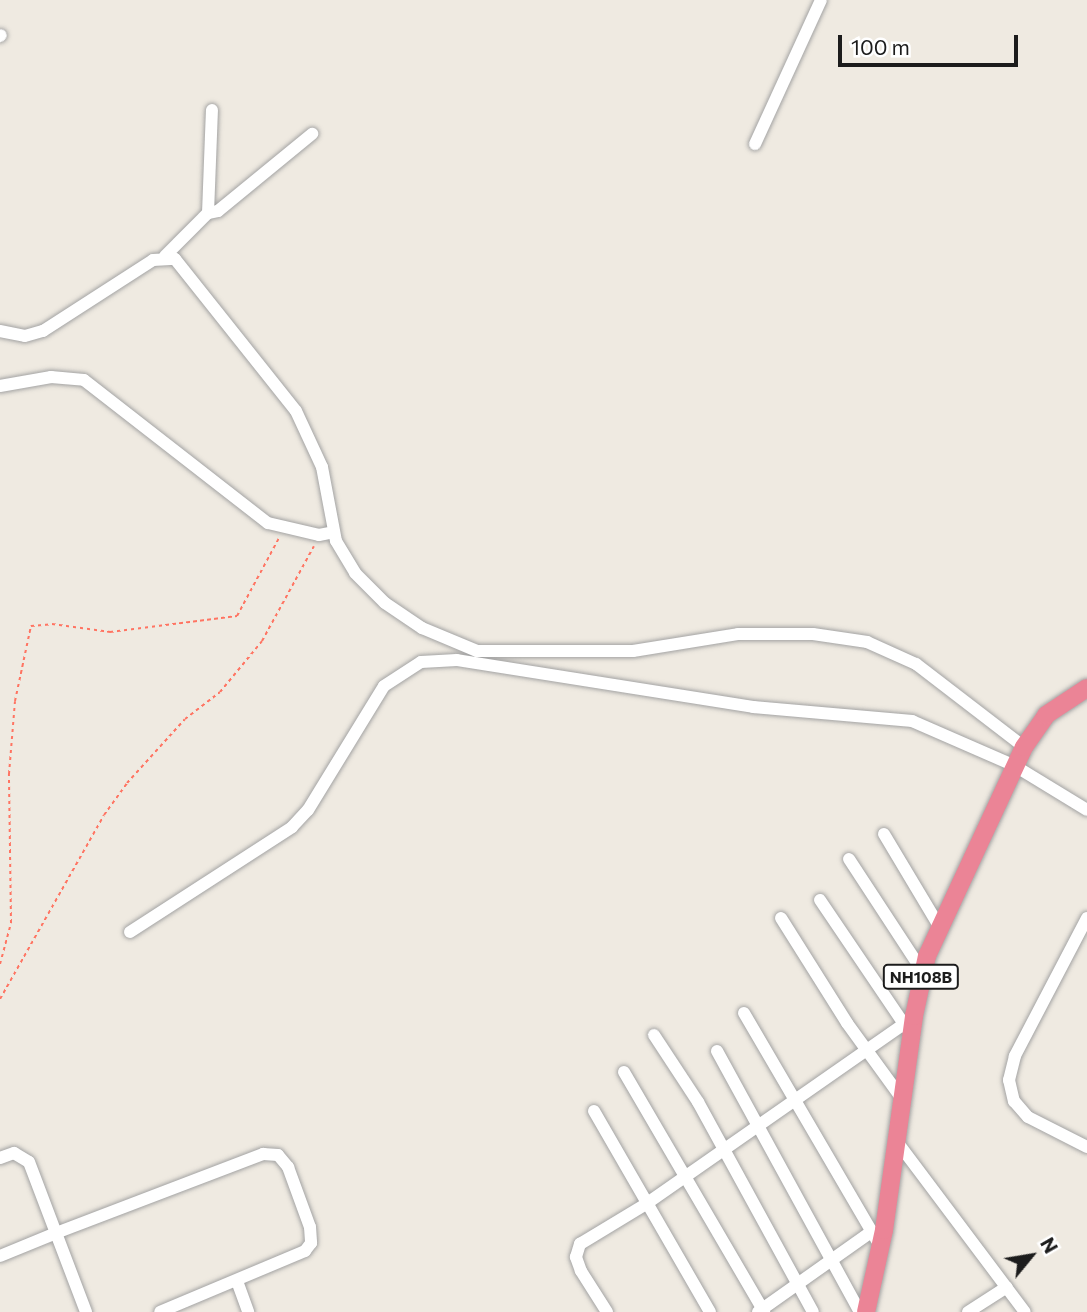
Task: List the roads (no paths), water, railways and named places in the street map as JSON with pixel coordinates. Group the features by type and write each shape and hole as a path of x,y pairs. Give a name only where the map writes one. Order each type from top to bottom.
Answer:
{"highway":[{"name":"NH108B","path":"866,1312 876,1240 898,1143 907,1030 939,926 1024,747 1046,715 1087,688"}],"street":[{"path":"755,144 821,0"},
{"path":"208,213 212,110"},
{"path":"0,331 25,336 43,331 165,256 208,213 218,211 312,134"},
{"path":"165,256 184,266 296,411 322,467 334,532 355,573 385,603 422,628 477,652 633,651 738,634 813,634 867,642 916,664 1024,747"},
{"path":"0,386 51,377 84,380 268,523 283,529 319,535 334,532"},
{"path":"130,932 292,827 308,810 384,686 421,662 457,660 739,705 912,721 1015,766 1087,810"},
{"path":"884,834 939,926"},
{"path":"849,859 923,972"},
{"path":"607,1312 576,1257 580,1244 646,1204 866,1051 907,1030 820,900"},
{"path":"780,918 866,1051 903,1100"},
{"path":"1087,918 1015,1056 1009,1080 1014,1101 1028,1117 1087,1147"},
{"path":"624,1072 687,1176 761,1311 831,1259 876,1240 744,1013"},
{"path":"654,1035 698,1102 722,1151 813,1312"},
{"path":"717,1051 860,1312"},
{"path":"594,1111 710,1312"},
{"path":"898,1143 1025,1312"},
{"path":"0,1158 14,1153 29,1162 86,1312"},
{"path":"0,1256 263,1154 278,1155 288,1167 310,1227 311,1243 297,1256 160,1312"},
{"path":"237,1281 248,1312"},
{"path":"968,1312 1007,1287"}]}
